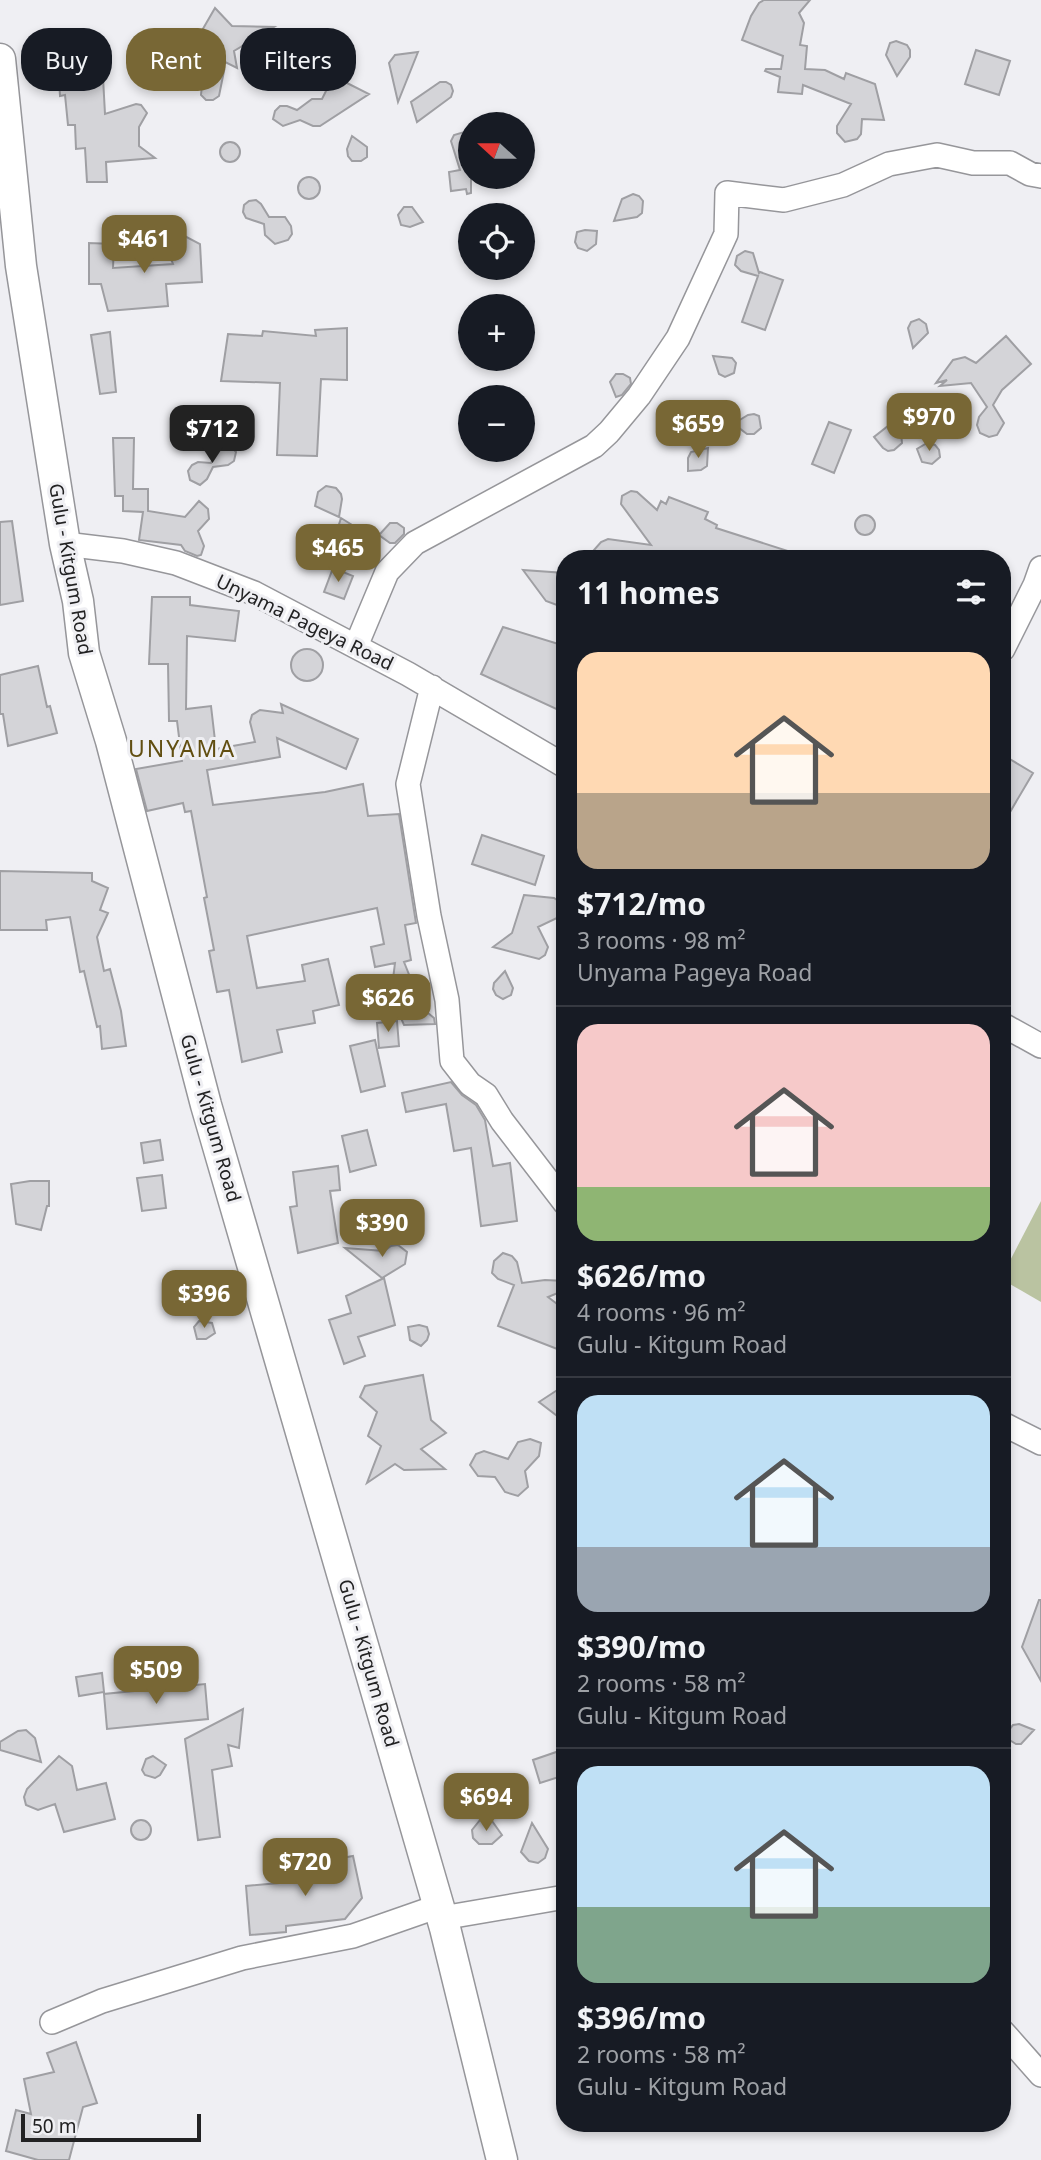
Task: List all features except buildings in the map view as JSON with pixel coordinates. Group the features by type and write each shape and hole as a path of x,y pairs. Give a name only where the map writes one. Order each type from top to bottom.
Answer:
{"main road":[{"name":"Gulu - Kitgum Road","path":"0,59 22,266 65,544 78,601 84,653 111,741 206,1105 440,1912 502,2160"}],"street":[{"path":"356,646 387,572 415,543 594,446 639,396 678,338 726,234 727,193 784,200 843,185 890,164 937,155 973,163 1010,163 1030,174 1041,176"},
{"name":"Unyama Pageya Road","path":"65,544 123,551 176,563 254,593 432,687 556,761"},
{"path":"1011,633 1041,568"},
{"path":"432,687 408,784 429,916 447,1000 452,1061 470,1084 486,1095 502,1121 556,1191"},
{"path":"1011,1030 1041,1046"},
{"path":"1011,1428 1041,1443"},
{"path":"52,2022 102,2001 242,1958 353,1936 440,1912 556,1898"},
{"path":"1011,2041 1041,2075"}],"green space":[{"path":"1041,1201 1041,1302 1011,1285 1011,1259"}],"district":[{"name":"UNYAMA","path":"182,749"}]}
